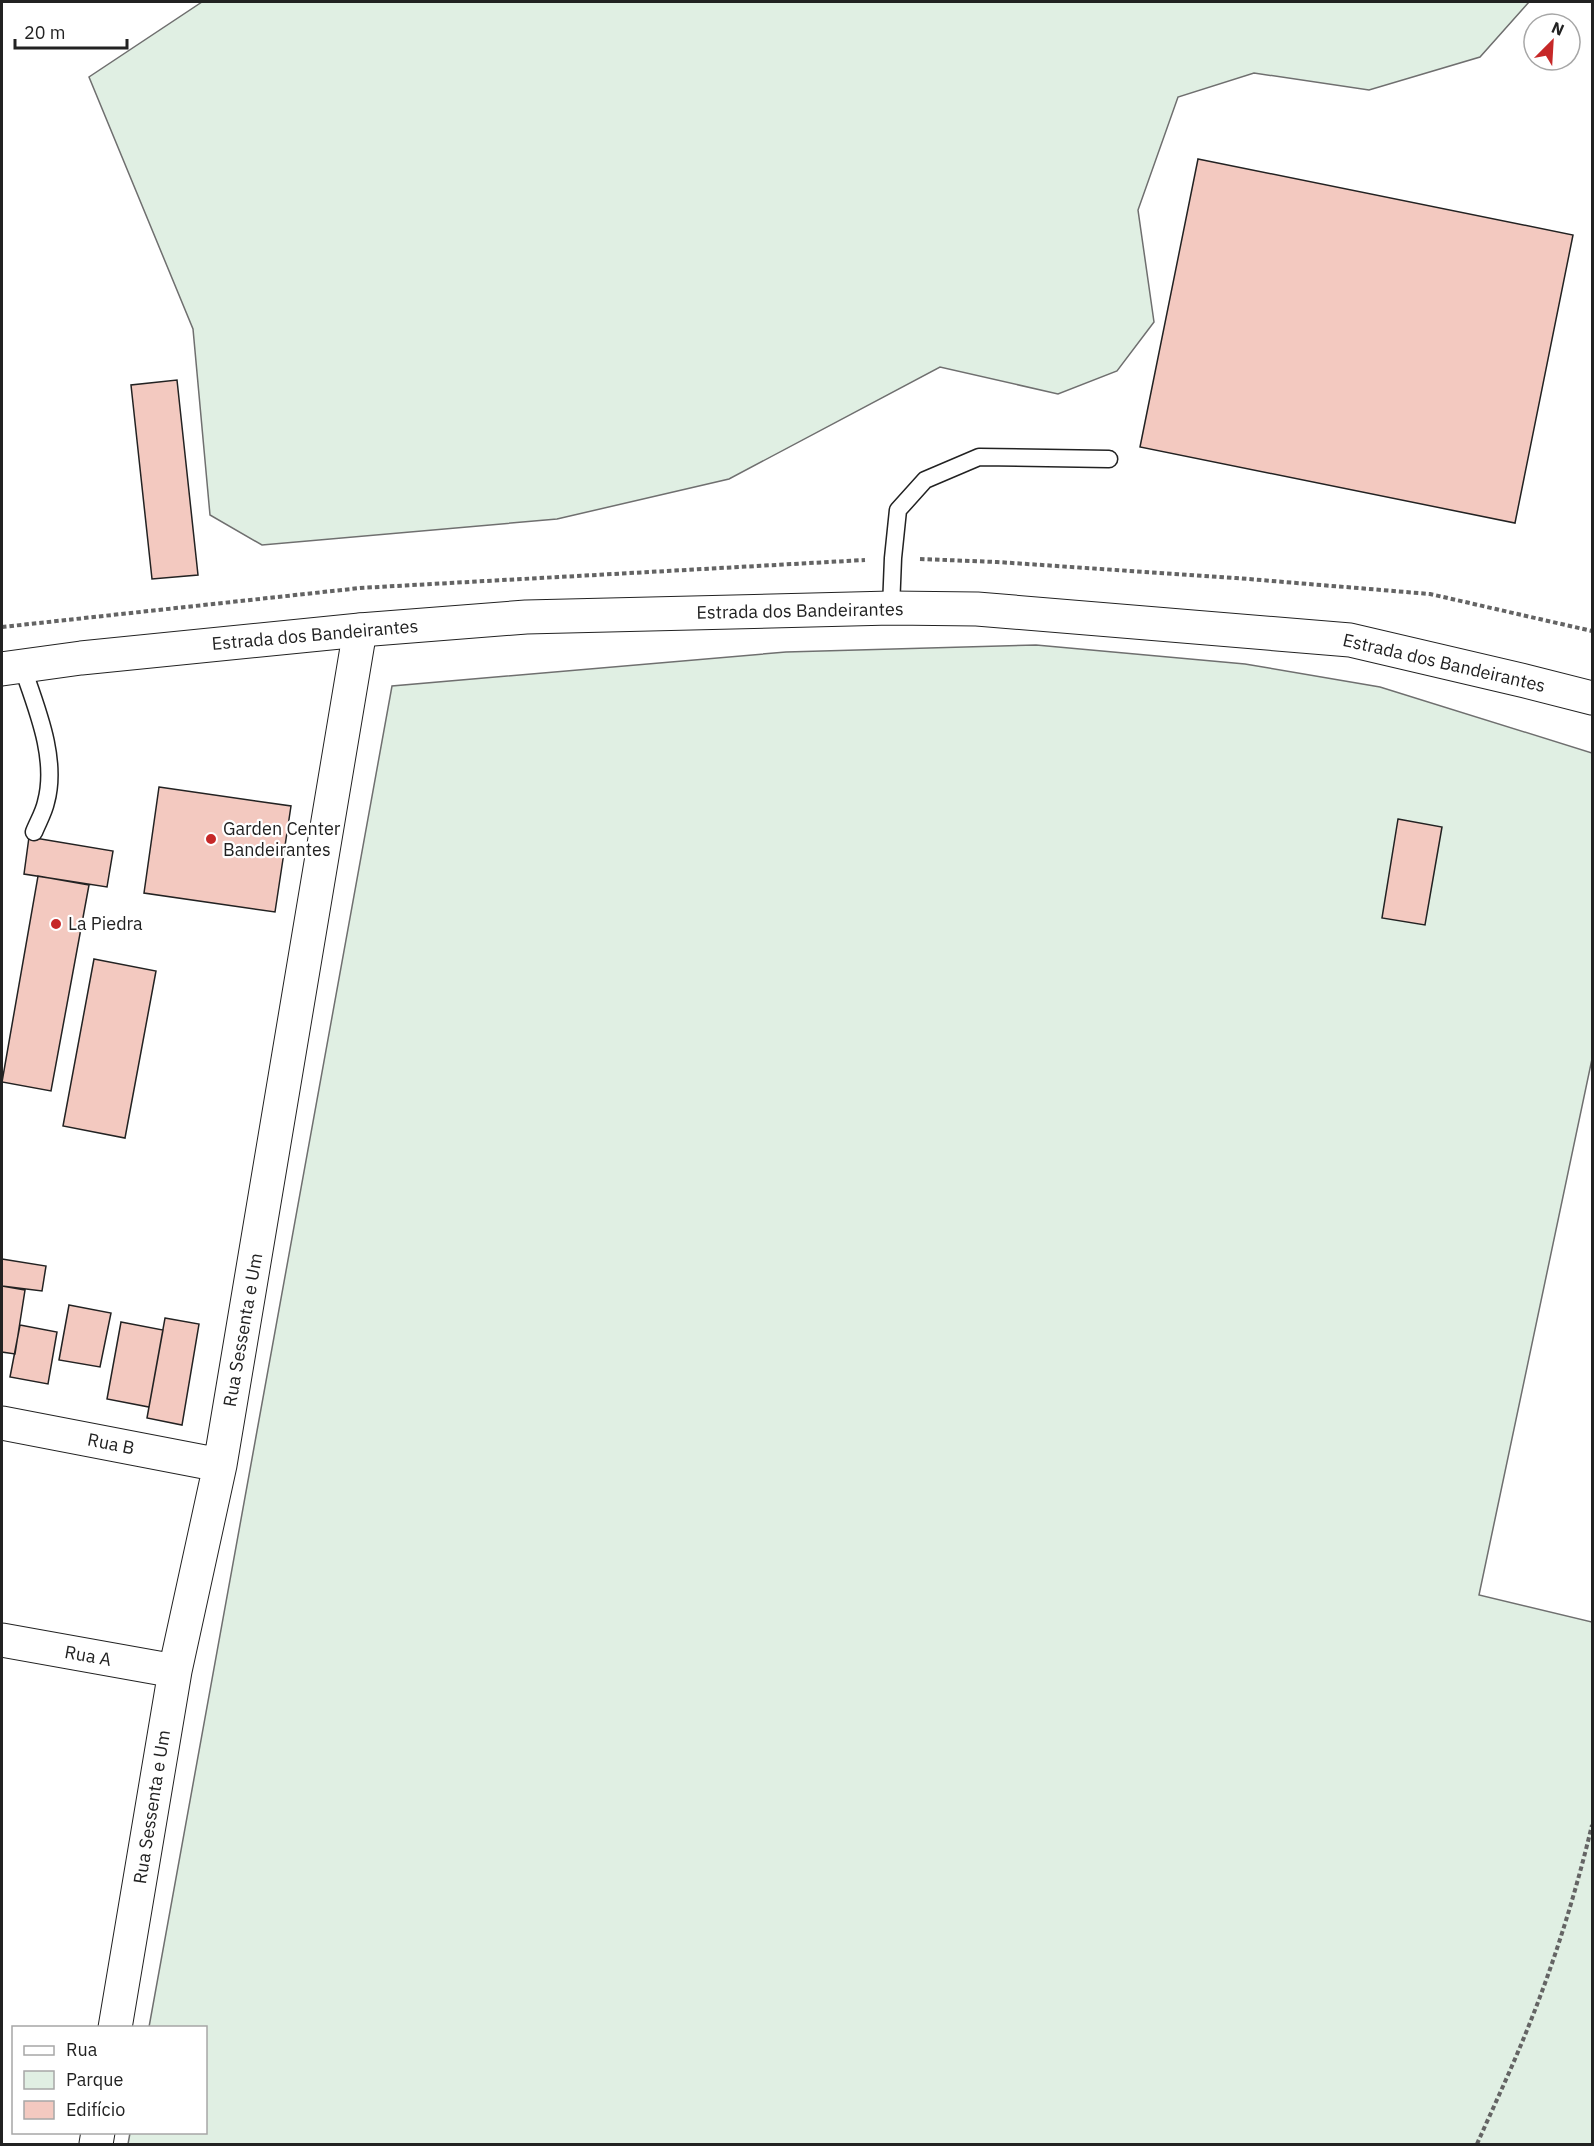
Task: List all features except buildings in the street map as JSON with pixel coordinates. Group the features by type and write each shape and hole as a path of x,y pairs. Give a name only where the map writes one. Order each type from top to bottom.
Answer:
{"street":[{"name":"Estrada dos Bandeirantes","path":"12,668 81,658 360,630 526,617 891,608 977,609 1350,640 1593,698"},
{"name":"Rua Sessenta e Um","path":"115,2026 174,1671 220,1465 360,630"},
{"name":"Rua B","path":"2,1423 220,1465"},
{"name":"Rua A","path":"2,1640 174,1671"}],"lane":[{"path":"891,608 898,510 925,480 980,457 1109,459"},
{"path":"12,668 40,717 49,753 47,801 34,832"}],"path":[{"path":"1477,2145 1526,2033 1559,1941 1593,1825"}],"green space":[{"path":"202,2 1529,2 1480,57 1369,90 1254,73 1178,97 1138,210 1154,322 1117,371 1058,394 940,367 729,479 557,519 262,545 210,515 193,329 89,77"},
{"path":"1036,645 1245,664 1380,687 1592,753 1592,1059 1479,1595 1592,1622 1592,2144 128,2144 130,2134 207,2134 207,2026 149,2026 392,686 786,652"}],"place":[{"name":"Garden Center Bandeirantes","path":"211,839"},
{"name":"La Piedra","path":"56,924"}]}
